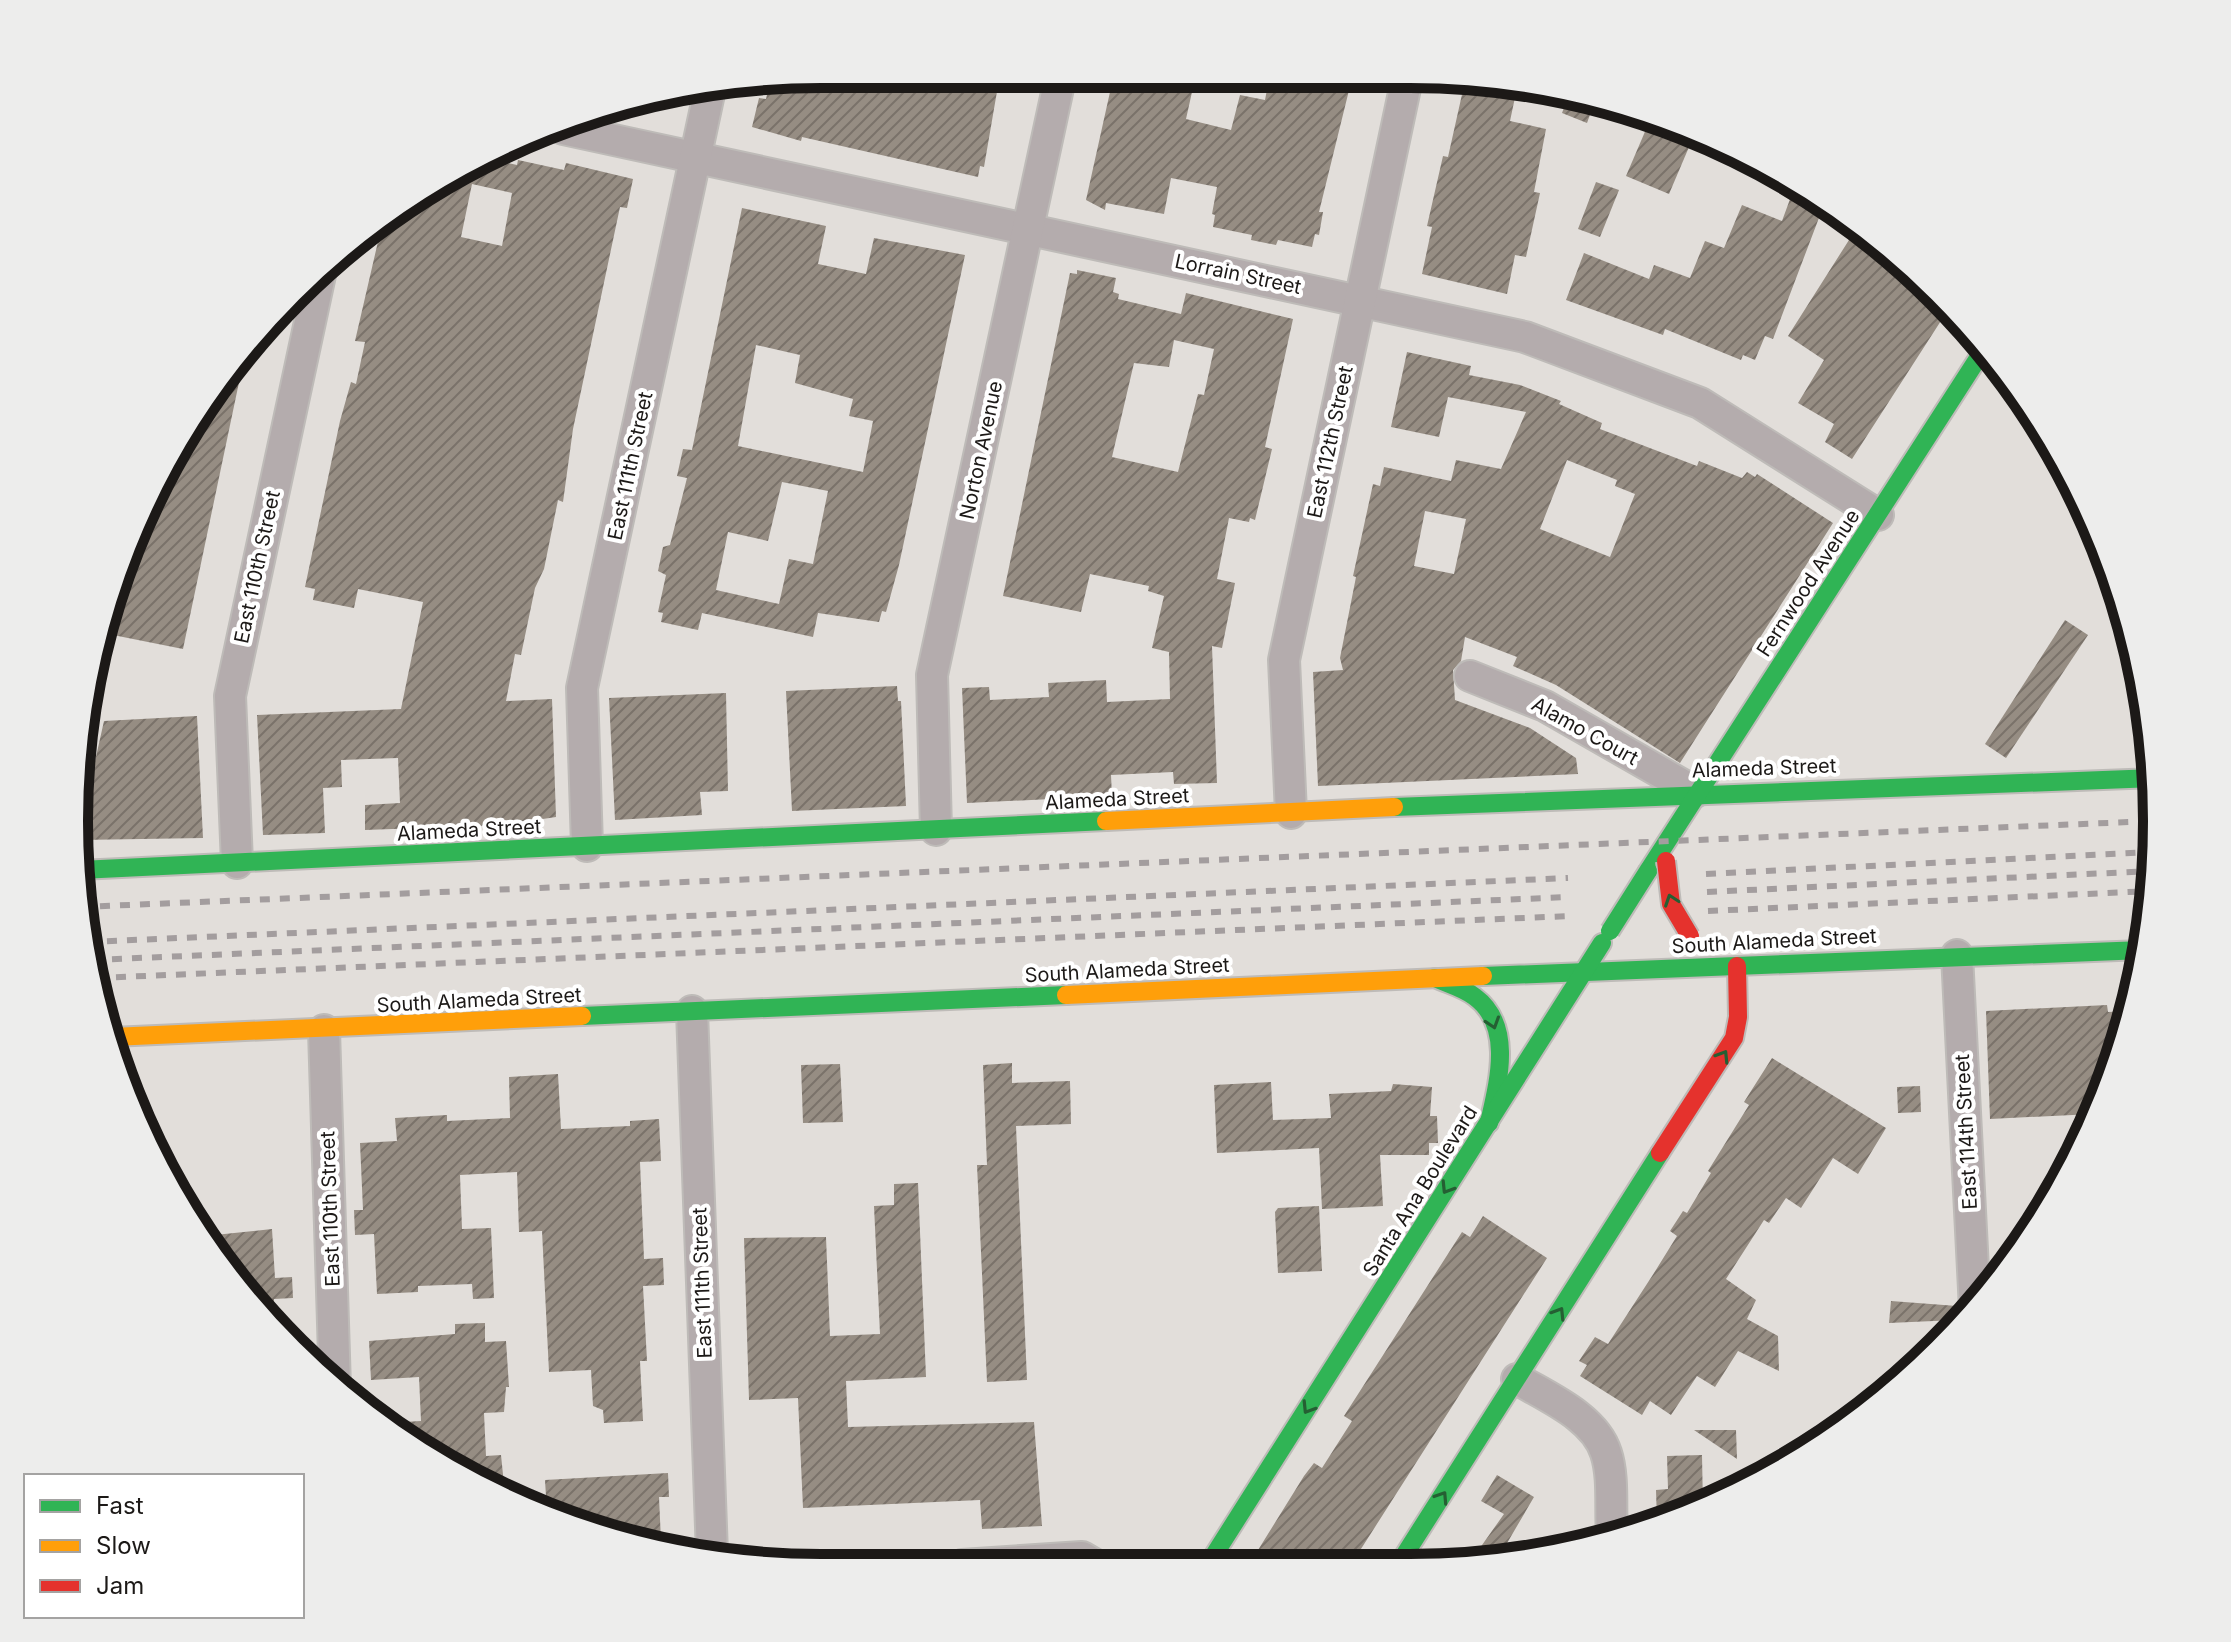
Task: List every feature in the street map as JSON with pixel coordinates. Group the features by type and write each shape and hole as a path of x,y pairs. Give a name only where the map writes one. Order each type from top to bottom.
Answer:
{"street":[{"name":"Norton Avenue","path":"936,830 932,675 1058,88"},
{"name":"East 112th Street","path":"1291,813 1284,660 1405,88"},
{"name":"East 111th Street","path":"587,846 582,688 708,97"},
{"name":"Lorrain Street","path":"574,131 1525,337 1700,403 1878,515"},
{"name":"East 110th Street","path":"237,863 230,696 317,290"},
{"name":"Fernwood Avenue","path":"1666,841 1978,358"},
{"name":"Alamo Court","path":"1470,676 1545,706 1697,793"},
{"name":"Alameda Street","path":"90,870 1697,793 2141,778"},
{"path":"1405,1554 1734,1038 1738,1017 1737,966 1690,936 1671,904 1666,883 1666,841"},
{"name":"Santa Ana Boulevard","path":"1215,1554 1666,841"},
{"name":"South Alameda Street","path":"121,1037 324,1030 1584,971 2131,950"},
{"name":"East 114th Street","path":"1957,955 1974,1289"},
{"path":"1435,978 1479,999 1492,1014 1499,1041 1499,1074 1489,1123"},
{"name":"East 111th Street","path":"692,1011 712,1546"},
{"name":"East 110th Street","path":"324,1030 334,1369"},
{"path":"1517,1379 1589,1425 1599,1437 1607,1454 1611,1526"}],"building":[{"path":"998,88 984,167 980,166 978,177 802,137 801,141 752,127 759,98 766,99 768,90 773,90"},
{"path":"1111,88 1193,88 1186,119 1231,130 1240,95 1265,100 1267,88 1350,88 1319,212 1323,212 1319,235 1315,234 1312,247 1278,240 1276,245 1251,240 1252,235 1213,227 1217,187 1171,178 1164,214 1106,203 1105,210 1086,200"},
{"path":"1463,90 1515,96 1510,121 1546,129 1534,192 1540,193 1526,257 1515,255 1507,294 1422,274 1432,227 1427,226 1443,156 1448,157"},
{"path":"1565,105 1591,111 1587,123 1562,113"},
{"path":"1647,127 1690,144 1669,194 1626,176"},
{"path":"518,160 564,170 566,163 633,179 627,208 620,207 573,429 563,502 558,500 544,569 535,588 521,655 515,654 506,701 552,699 556,817 503,825 365,830 365,805 400,803 398,758 341,760 342,787 323,788 325,833 263,835 257,715 401,709 423,602 358,589 354,608 313,600 315,589 305,587 340,421 351,382 356,384 365,342 355,341 379,236 454,186 502,162 517,165","holes":["472,184 512,193 502,246 461,237"]},
{"path":"1596,182 1619,190 1600,237 1578,229"},
{"path":"1791,195 1820,214 1773,339 1765,336 1755,360 1743,355 1741,360 1665,329 1663,335 1566,300 1584,253 1649,279 1654,265 1690,278 1705,241 1724,248 1742,205 1782,221"},
{"path":"742,208 826,226 818,264 866,274 874,238 965,255 899,565 886,612 882,611 879,622 818,613 813,637 702,613 698,630 661,622 663,613 658,612 666,575 658,571 663,547 670,545 687,478 677,476 683,449 692,450","holes":["756,345 800,355 795,383 853,399 849,416 873,421 863,472 738,446","782,482 828,491 813,564 789,559 779,604 716,590 728,532 768,541"]},
{"path":"1852,236 1893,270 1943,318 1852,459 1825,442 1834,424 1798,403 1824,360 1788,336"},
{"path":"1077,270 1116,278 1113,292 1119,294 1118,299 1181,314 1186,293 1293,319 1265,447 1272,449 1255,520 1250,518 1249,522 1229,518 1217,579 1235,583 1222,648 1212,646 1217,783 1174,784 1173,772 1111,775 1112,796 967,803 962,688 989,687 990,700 1049,697 1048,683 1106,680 1107,702 1170,699 1169,652 1152,648 1164,596 1148,591 1149,586 1090,574 1081,612 1003,596 1070,273 1077,274","holes":["1174,340 1214,349 1204,395 1198,394 1178,472 1112,457 1134,363 1169,367"]},
{"path":"1407,352 1471,366 1469,375 1520,385 1561,401 1559,404 1602,423 1600,429 1697,466 1699,461 1742,478 1747,472 1755,477 1757,474 1833,523 1680,763 1556,685 1513,666 1517,657 1465,637 1461,661 1453,670 1455,700 1530,728 1576,758 1578,774 1318,786 1313,672 1343,670 1340,658 1356,577 1353,576 1373,484 1380,486 1384,467 1451,481 1456,460 1501,469 1526,412 1448,397 1439,437 1391,427","holes":["1567,460 1617,480 1615,486 1635,494 1610,557 1540,529","1425,511 1466,519 1454,574 1414,566"]},
{"path":"241,373 183,649 112,635 127,585 164,497 186,454"},
{"path":"2065,620 2088,635 2006,758 1985,744"},
{"path":"897,686 898,701 901,701 906,806 792,811 786,691"},
{"path":"726,693 728,791 700,792 702,815 615,820 609,698"},
{"path":"197,716 203,838 89,840 89,786 104,721"},
{"path":"2107,1005 2108,1012 2118,1012 2081,1115 1990,1119 1986,1011"},
{"path":"1772,1058 1886,1128 1858,1174 1833,1158 1801,1208 1786,1198 1769,1223 1764,1220 1726,1279 1756,1300 1747,1319 1778,1336 1779,1371 1738,1351 1715,1387 1697,1376 1671,1415 1650,1401 1642,1415 1580,1376 1587,1365 1579,1361 1595,1337 1608,1344 1654,1273 1677,1236 1670,1231 1683,1211 1687,1213 1711,1173 1708,1171 1749,1105 1744,1102"},
{"path":"1012,1063 1012,1083 1070,1081 1071,1124 1016,1126 1027,1380 987,1382 977,1165 987,1165 983,1065"},
{"path":"840,1064 843,1122 803,1123 801,1065"},
{"path":"558,1074 561,1129 630,1126 630,1121 659,1119 661,1161 640,1162 644,1259 663,1258 664,1285 643,1286 647,1361 640,1361 643,1421 604,1423 603,1410 593,1406 591,1370 549,1372 542,1231 519,1232 517,1172 460,1175 462,1229 491,1228 494,1298 473,1299 472,1284 418,1286 418,1292 377,1294 374,1234 355,1235 354,1210 363,1210 360,1143 397,1141 395,1118 447,1115 447,1121 510,1118 509,1077"},
{"path":"1271,1082 1273,1120 1331,1118 1329,1094 1391,1091 1393,1084 1432,1087 1430,1116 1437,1116 1438,1143 1429,1143 1429,1155 1380,1155 1383,1206 1322,1209 1319,1148 1217,1153 1214,1085"},
{"path":"1920,1086 1921,1112 1898,1113 1897,1087"},
{"path":"918,1183 926,1377 846,1381 848,1427 1034,1422 1042,1526 982,1529 980,1500 803,1508 798,1398 749,1400 744,1238 826,1237 830,1336 880,1334 874,1206 894,1205 894,1184"},
{"path":"1319,1206 1322,1271 1278,1273 1275,1212 1278,1208"},
{"path":"1483,1216 1547,1258 1358,1554 1256,1554 1314,1463 1322,1468 1352,1421 1344,1416 1462,1232 1470,1237"},
{"path":"272,1229 275,1278 292,1277 293,1298 274,1299 274,1308 217,1235"},
{"path":"1891,1301 1957,1306 1945,1320 1889,1323"},
{"path":"485,1323 485,1342 506,1341 509,1387 506,1387 504,1412 484,1413 486,1456 501,1455 504,1481 454,1456 402,1422 421,1421 419,1377 371,1380 369,1341 455,1334 455,1324"},
{"path":"1694,1430 1736,1430 1737,1459"},
{"path":"1702,1455 1703,1493 1657,1511 1656,1490 1668,1489 1667,1456"},
{"path":"668,1473 669,1497 659,1497 661,1536 585,1515 546,1500 545,1480"},
{"path":"1497,1475 1534,1497 1504,1548 1478,1550 1504,1514 1481,1501"}],"railway":[{"path":"93,906 2143,821"},
{"path":"1706,874 2142,853"},
{"path":"1707,892 2141,872"},
{"path":"98,942 1568,878"},
{"path":"1708,911 2139,892"},
{"path":"101,960 1569,897"},
{"path":"105,978 1570,916"}],"traffic: fast":[{"path":"1648,871 1978,358"},
{"path":"1394,807 2141,779"},
{"path":"90,870 1106,821"},
{"path":"1610,931 1648,871"},
{"path":"1215,1554 1602,943"},
{"path":"1483,976 2131,950"},
{"path":"1435,978 1475,997 1495,1023 1499,1039 1499,1073 1489,1123"},
{"path":"582,1016 1066,995"},
{"path":"1405,1554 1660,1153"}],"traffic: slow":[{"path":"1106,821 1394,807"},
{"path":"1066,995 1483,976"},
{"path":"121,1037 582,1016"}],"traffic: jam":[{"path":"1666,861 1671,904 1690,936"},
{"path":"1660,1153 1734,1038 1738,1017 1737,966"}]}
